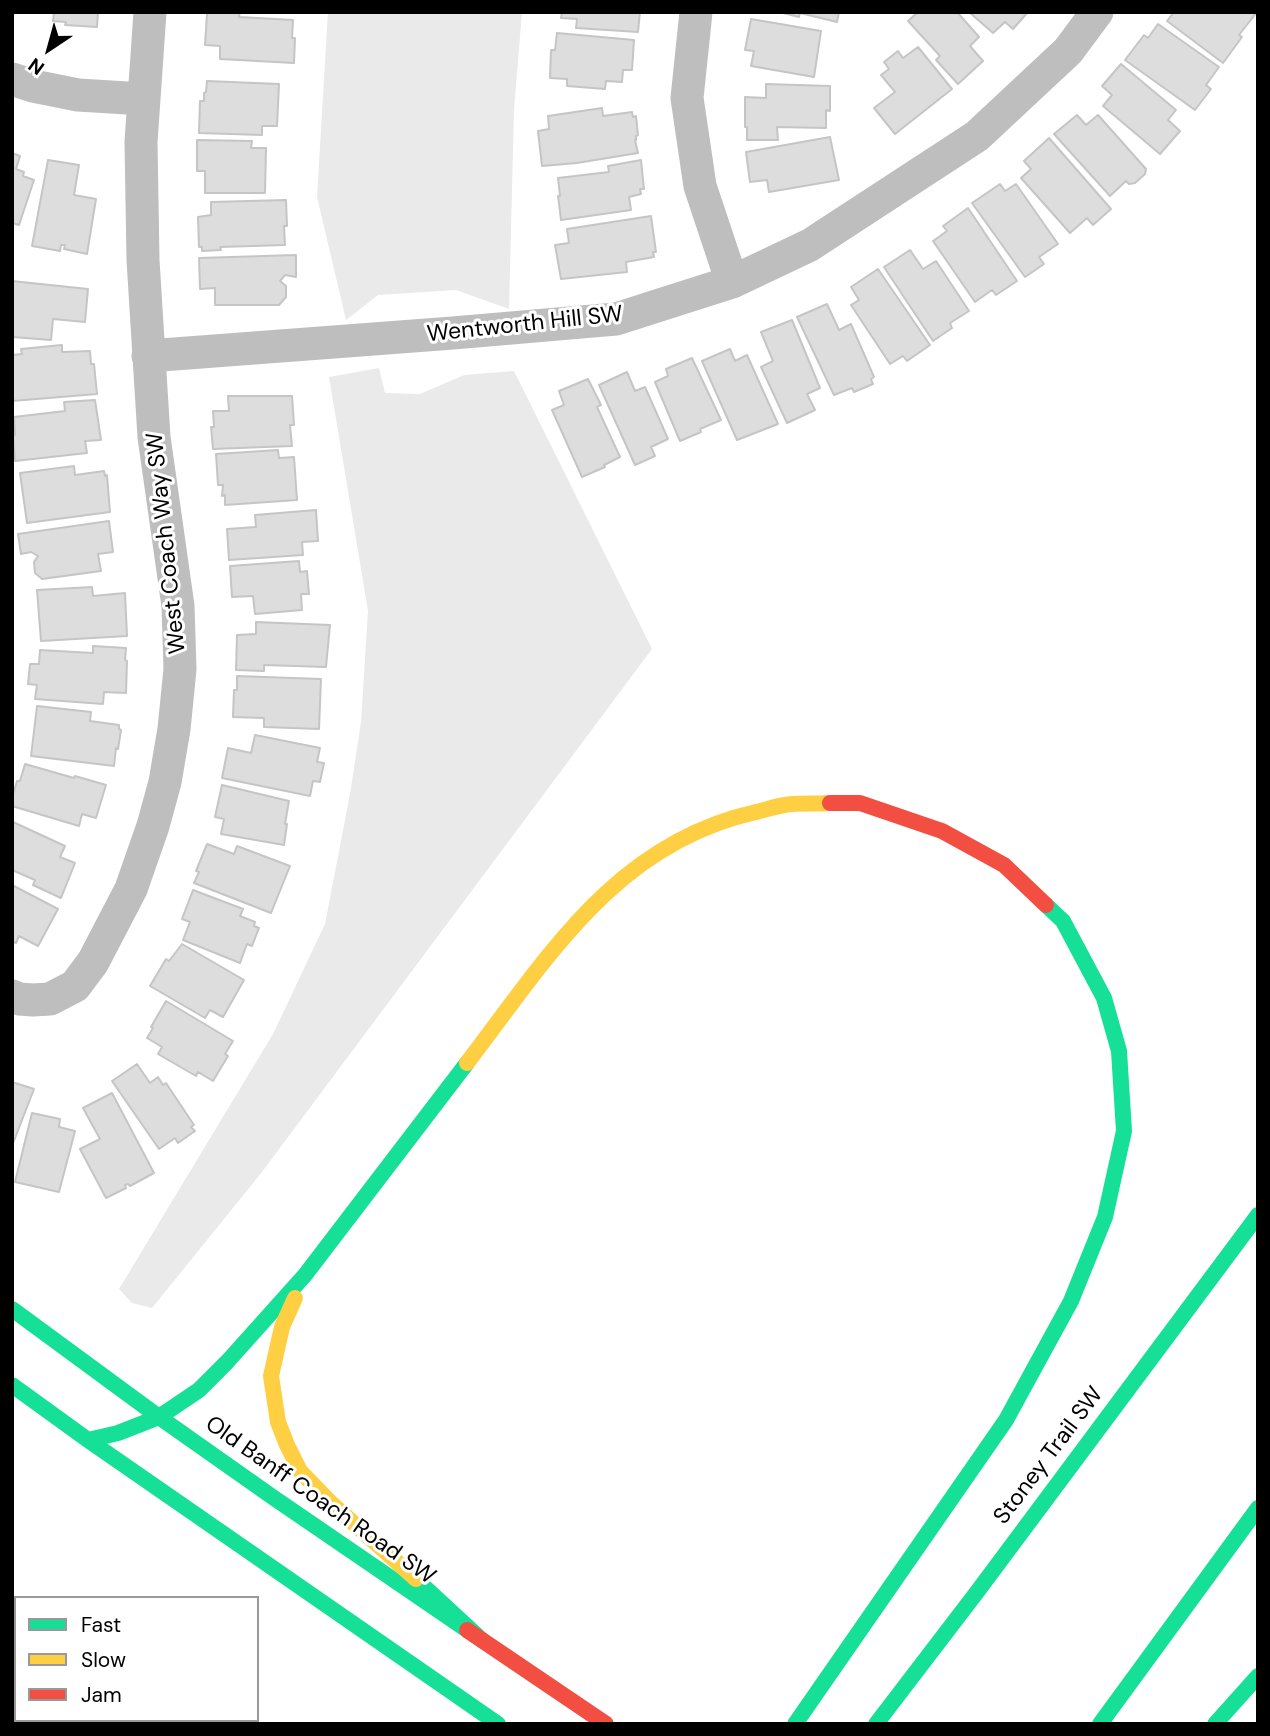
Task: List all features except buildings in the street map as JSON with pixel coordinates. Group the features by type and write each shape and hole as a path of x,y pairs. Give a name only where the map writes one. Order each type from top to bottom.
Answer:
{"main road":[{"path":"88,1440 118,1433 159,1417 199,1390 228,1362 304,1275 553,950 597,900 634,867 670,844 729,818 792,804 860,803 942,831 1004,865 1063,921 1104,998 1119,1051 1124,1131 1105,1217 1071,1301 1006,1420 795,1724"},
{"name":"Stoney Trail SW","path":"876,1724 1258,1215"},
{"path":"304,1275 275,1349 271,1376 278,1422 287,1446 300,1471 331,1503 483,1641"},
{"name":"Old Banff Coach Road SW","path":"12,1309 274,1498 606,1724"},
{"path":"12,1385 498,1724"},
{"path":"1100,1724 1258,1508"},
{"path":"1215,1724 1258,1676"}],"street":[{"name":"West Coach Way SW","path":"12,996 19,999 50,999 75,986 93,962 131,889 153,826 165,782 174,730 180,669 178,606 154,437 143,260 141,142 150,12"},
{"path":"696,12 687,98 699,186 732,282"},
{"name":"Wentworth Hill SW","path":"148,356 616,319 732,282 810,245 977,136 1068,51 1097,12"},
{"path":"12,79 78,95 144,99"}],"shaded area":[{"path":"328,12 522,12 514,110 509,309 456,290 378,295 346,320 317,197"},
{"path":"379,368 385,393 420,394 464,375 514,371 652,649 262,1172 152,1308 132,1303 119,1289 273,1034 325,924 361,722 368,611 329,377"}],"traffic: fast":[{"path":"795,1724 1006,1420 1071,1301 1105,1217 1124,1131 1119,1051 1104,998 1063,921 1046,905"},
{"path":"88,1440 118,1433 159,1417 199,1390 305,1275 467,1063"},
{"path":"876,1724 1258,1215"},
{"path":"12,1309 159,1417 467,1630"},
{"path":"12,1385 498,1724"},
{"path":"1100,1724 1258,1508"},
{"path":"416,1579 483,1641"},
{"path":"1215,1724 1258,1676"}],"traffic: slow":[{"path":"467,1063 557,945 589,909 624,877 663,849 707,827 756,812 783,805 830,803"},
{"path":"295,1298 282,1327 271,1376 278,1422 287,1445 300,1471 331,1503 416,1579"}],"traffic: jam":[{"path":"830,803 860,803 942,831 1004,865 1046,905"},
{"path":"467,1630 606,1724"}]}
